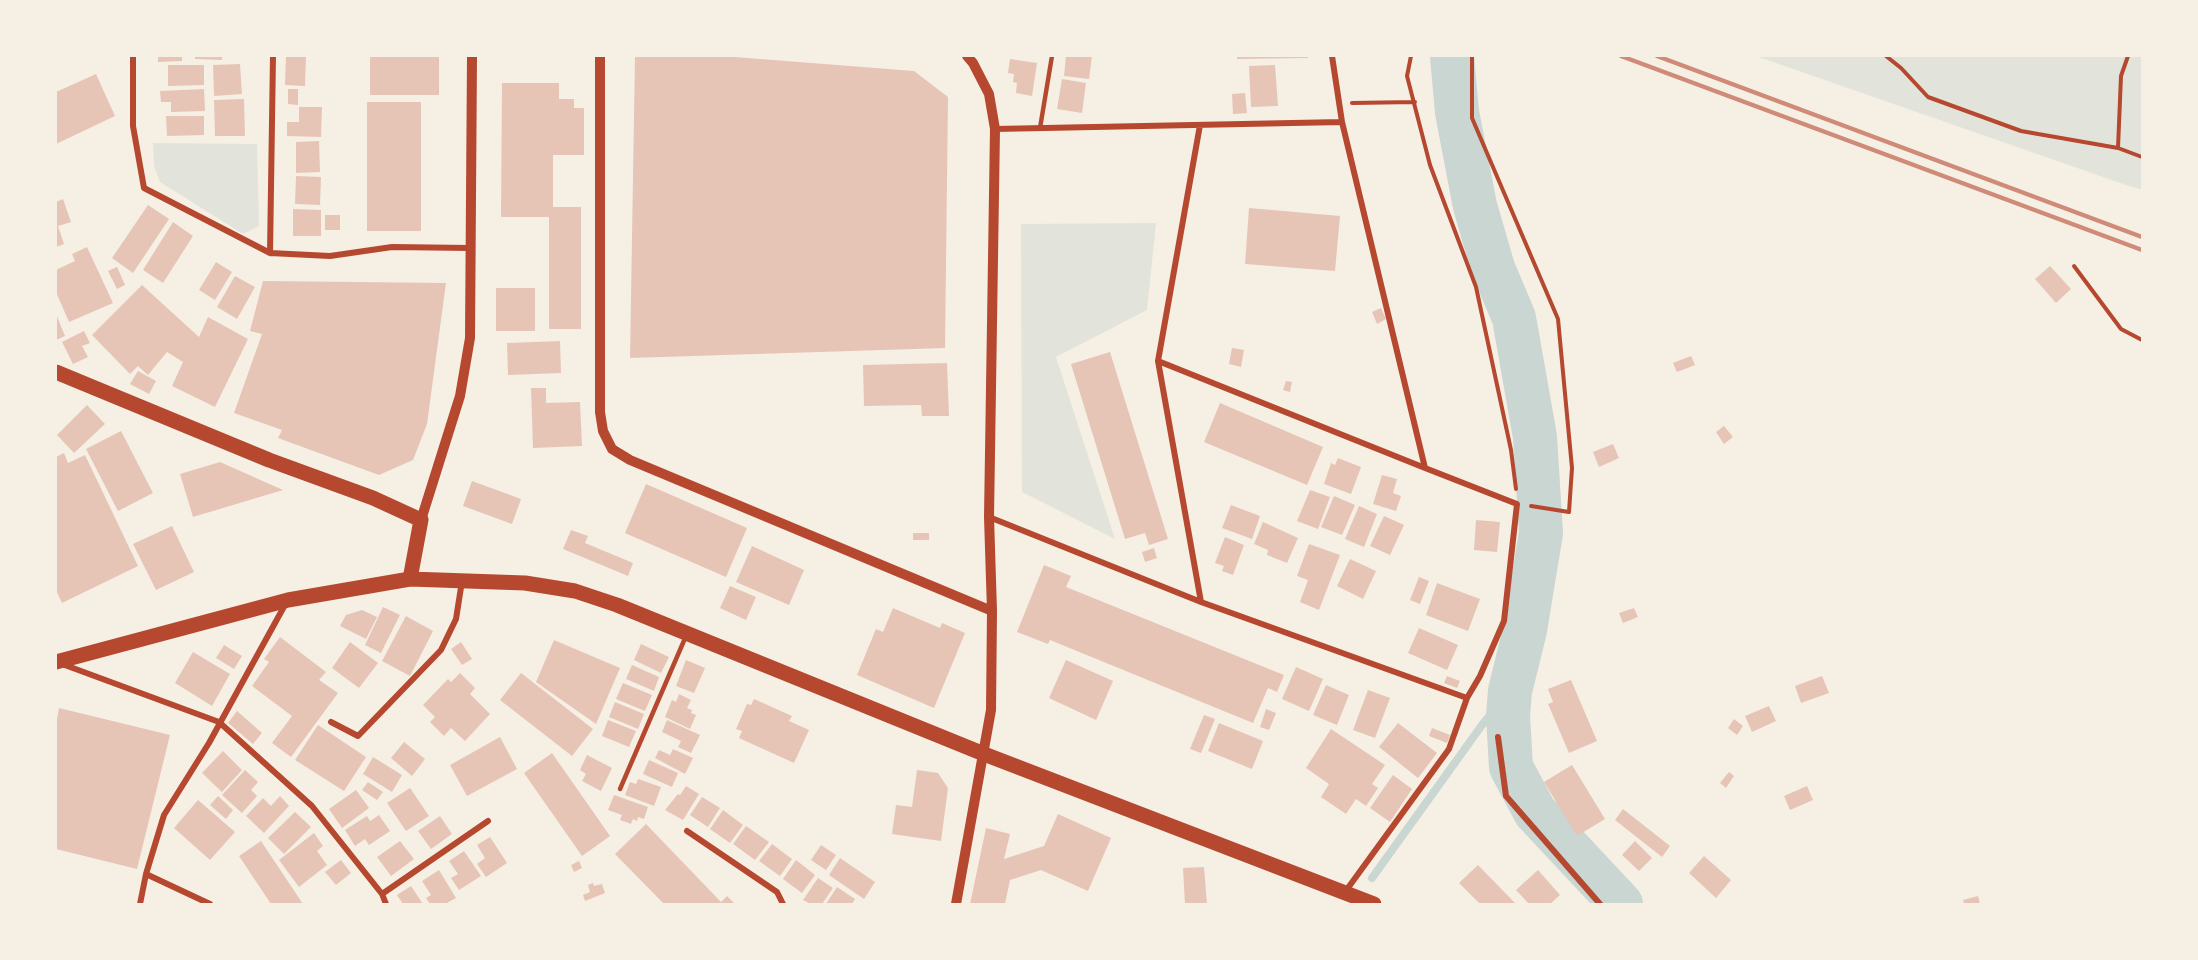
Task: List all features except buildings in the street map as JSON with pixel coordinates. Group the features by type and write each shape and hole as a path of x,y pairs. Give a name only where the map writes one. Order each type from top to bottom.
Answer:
{"main road":[{"path":"56,372 269,460 373,498 421,520 410,579"},
{"path":"56,662 288,600 410,579 525,583 575,591 687,633 984,754 1374,904"}],"street":[{"path":"133,56 133,126 144,188 270,254 330,256 392,247 470,248"},
{"path":"270,254 273,56"},
{"path":"421,520 460,396 470,338 472,56"},
{"path":"600,56 600,412 603,432 612,449 630,460 992,611"},
{"path":"956,904 991,710 992,611 988,517 995,129 989,94 974,63 967,56"},
{"path":"1332,56 1342,122 1425,468"},
{"path":"995,129 1342,122"},
{"path":"1200,125 1158,361 1201,602"},
{"path":"1158,361 1517,504 1504,621 1480,676 1467,698 1449,750 1345,893"},
{"path":"988,517 1201,602 1467,698"},
{"path":"331,722 358,736 441,650 456,619 463,580"},
{"path":"140,904 146,874 164,815 209,743 288,600"},
{"path":"56,662 219,722 312,806 382,894 386,904"},
{"path":"1498,737 1506,796 1600,904"},
{"path":"382,894 489,821"},
{"path":"687,831 777,892 783,904"},
{"path":"146,874 210,904"}],"lane":[{"path":"1040,128 1052,56"},
{"path":"620,789 687,633"}],"path":[{"path":"1411,56 1407,76 1430,165 1476,287 1511,450 1517,504 1569,512 1572,468 1558,319 1472,118 1472,56"},
{"path":"1886,56 1901,68 1928,97 2021,131 2118,148 2142,157"},
{"path":"2118,148 2121,76 2128,56"},
{"path":"1340,104 1415,102"},
{"path":"2074,266 2121,329 2142,340"}],"shaded area":[{"path":"1756,56 2142,56 2142,190 2126,185"},
{"path":"153,143 257,144 259,226 243,234 160,182 154,166"},
{"path":"1156,223 1147,310 1056,357 1115,539 1022,492 1021,224"}],"waterway":[{"path":"1452,56 1457,112 1475,206 1493,268 1514,318 1535,437 1541,533 1525,630 1510,691 1508,716 1511,767 1535,812 1621,904"},
{"path":"1372,878 1482,725 1510,691"}],"railway":[{"path":"1621,56 2142,250"},
{"path":"1657,56 2142,237"}]}
